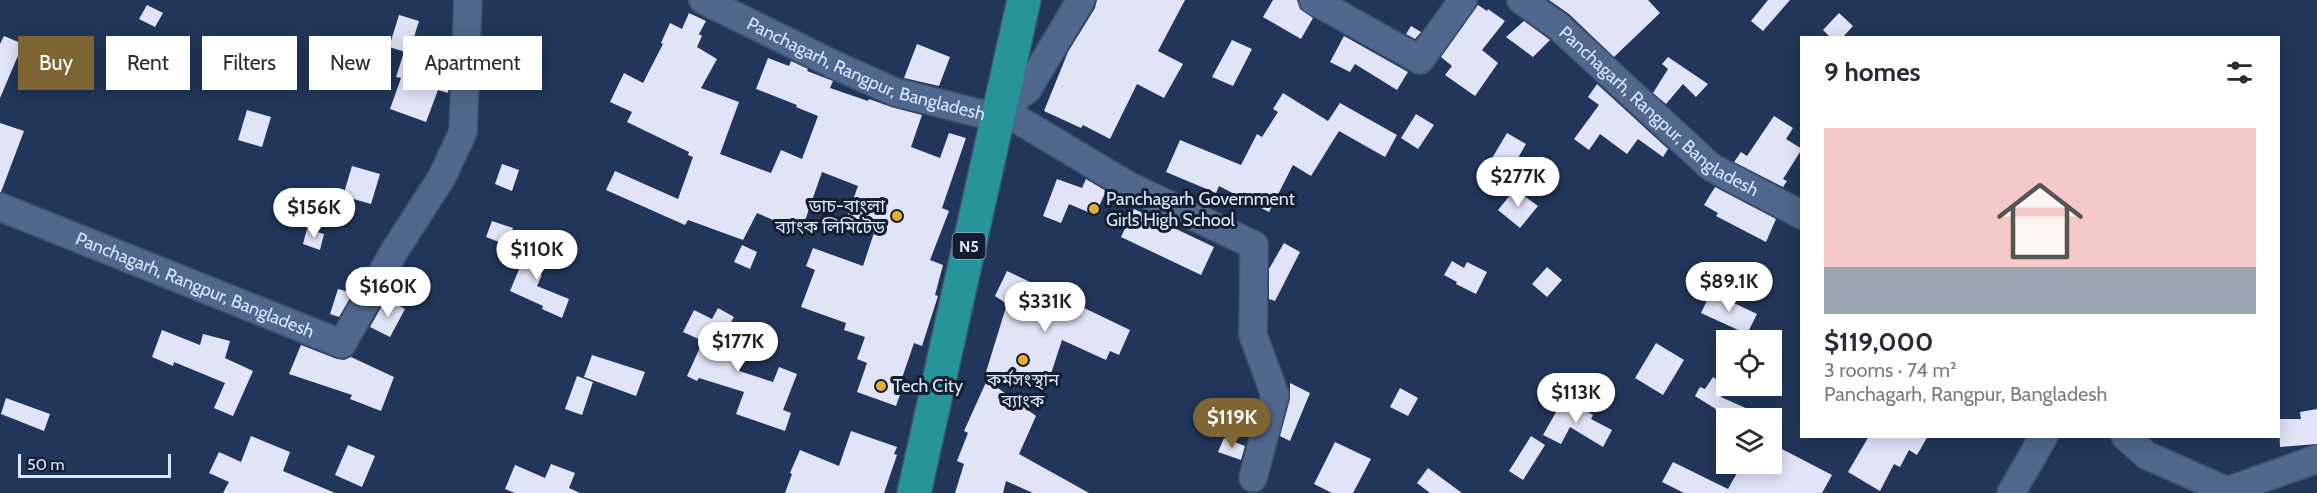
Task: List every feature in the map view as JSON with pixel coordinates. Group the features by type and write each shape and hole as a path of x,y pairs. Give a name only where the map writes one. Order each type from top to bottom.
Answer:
{"highway":[{"name":"N5","path":"914,493 1024,0"}],"street":[{"name":"Panchagarh, Rangpur, Bangladesh","path":"0,207 342,344 395,250 442,177 463,132 468,0"},
{"name":"Panchagarh, Rangpur, Bangladesh","path":"703,0 895,92 986,115 1000,110 1027,90 1081,0"},
{"path":"1312,0 1420,60 1463,0"},
{"name":"Panchagarh, Rangpur, Bangladesh","path":"1521,0 1558,26 1711,168 1800,214"},
{"name":"Panchagarh, Rangpur, Bangladesh","path":"1000,110 1129,186 1254,246 1253,335 1275,395 1253,478"},
{"path":"2012,493 2043,438"},
{"path":"2127,438 2146,455 2227,491 2317,459"}],"building":[{"path":"1097,0 1185,0 1158,51 1183,64 1164,98 1137,84 1110,139 1083,125 1081,128 1044,111 1068,52 1095,8"},
{"path":"1273,0 1297,0 1300,9 1313,18 1301,39 1263,17"},
{"path":"1549,0 1648,0 1660,13 1614,57 1569,14"},
{"path":"1768,0 1790,0 1763,31 1751,21"},
{"path":"147,5 163,13 155,27 139,19"},
{"path":"1478,5 1505,21 1482,50 1498,63 1475,96 1445,75 1452,66 1441,57"},
{"path":"689,13 706,21 699,34 702,36 697,47 717,59 701,88 739,102 720,154 771,173 781,150 802,159 818,116 756,89 768,58 789,66 791,61 808,69 807,71 833,81 830,88 922,115 911,147 940,158 949,133 966,138 942,208 949,211 930,260 943,265 935,295 938,296 922,346 914,343 902,378 905,380 896,406 857,392 867,363 857,359 865,337 844,330 846,323 801,307 815,270 806,266 813,248 863,266 874,233 845,222 858,186 822,172 802,229 757,213 743,240 688,220 685,225 606,190 615,171 678,199 693,157 688,155 689,152 627,122 632,112 610,102 624,73 643,83 663,44 661,43 670,23 682,29"},
{"path":"1839,13 1853,26 1844,36 1829,36 1823,30"},
{"path":"399,15 419,21 414,36 403,36 403,51 391,48"},
{"path":"1524,21 1550,40 1533,57 1506,37"},
{"path":"1411,26 1421,32 1415,39 1406,34"},
{"path":"4,36 18,42 18,56 0,98 0,44"},
{"path":"1344,36 1408,72 1397,90 1355,64 1350,72 1330,62"},
{"path":"1232,40 1252,49 1233,86 1212,77"},
{"path":"917,44 950,57 939,86 904,78"},
{"path":"403,55 403,90 438,90 426,122 390,109 401,78 396,77"},
{"path":"1668,57 1708,84 1696,97 1683,84 1666,104 1653,93 1668,69 1662,64"},
{"path":"1597,84 1668,149 1663,157 1638,139 1627,154 1600,134 1589,150 1574,139 1599,105 1588,97"},
{"path":"1283,93 1328,121 1340,103 1397,135 1385,157 1339,131 1311,176 1293,165 1269,212 1219,186 1216,193 1166,172 1180,140 1241,165 1257,134 1262,137 1278,112 1273,109"},
{"path":"247,110 271,117 262,147 238,140"},
{"path":"1416,114 1434,125 1418,149 1401,138"},
{"path":"1774,116 1793,128 1786,139 1800,148 1800,152 1783,179 1787,181 1783,187 1734,162 1741,152 1747,156"},
{"path":"0,123 24,131 1,192 0,192"},
{"path":"1507,133 1526,144 1510,172 1491,160"},
{"path":"502,164 519,170 512,191 495,184"},
{"path":"352,166 380,174 371,204 343,196"},
{"path":"1057,179 1082,188 1086,179 1106,191 1095,215 1069,204 1061,223 1043,216"},
{"path":"1715,187 1776,219 1766,242 1716,216 1718,213 1704,205"},
{"path":"1515,189 1538,206 1520,228 1498,210"},
{"path":"1134,209 1214,247 1201,275 1121,237"},
{"path":"492,221 513,228 507,245 486,237"},
{"path":"307,229 324,234 320,250 303,244"},
{"path":"534,233 546,238 535,271 542,275 537,286 569,299 562,318 542,309 543,306 510,291"},
{"path":"1284,243 1300,252 1275,301 1269,299 1269,269"},
{"path":"742,245 757,252 750,269 734,262"},
{"path":"1452,261 1464,268 1467,262 1487,272 1476,294 1444,275"},
{"path":"1547,267 1562,280 1547,297 1532,284"},
{"path":"1007,271 1130,330 1119,355 1110,351 1106,360 1062,340 1045,392 986,372 1007,304 995,296"},
{"path":"338,289 353,293 339,317 330,314"},
{"path":"1711,292 1757,314 1749,330 1738,330 1701,313"},
{"path":"389,300 405,309 390,337 370,327 384,302 388,303"},
{"path":"718,308 734,317 715,350 740,360 736,370 773,382 779,367 797,374 783,410 791,413 785,431 736,414 744,392 699,378 697,381 687,376 703,341 683,332 694,310 712,319"},
{"path":"162,330 200,345 203,334 230,341 225,358 253,371 233,416 214,408 225,383 174,362 173,366 152,357"},
{"path":"1656,343 1684,360 1663,395 1635,378"},
{"path":"301,345 337,359 344,360 351,357 394,377 381,411 350,399 352,395 289,374"},
{"path":"592,355 645,372 636,396 584,377"},
{"path":"577,376 593,382 582,415 565,409"},
{"path":"1713,377 1716,379 1716,396 1722,396 1746,408 1716,409 1695,396 1700,387 1705,389"},
{"path":"987,380 1036,416 1019,454 1089,493 1033,493 1006,481 1003,493 955,493 964,464 957,461 968,433 964,431"},
{"path":"1290,383 1310,393 1290,441 1280,436 1290,399"},
{"path":"1400,388 1418,398 1408,416 1390,407"},
{"path":"6,398 50,414 44,431 1,414"},
{"path":"1564,398 1593,415 1591,419 1612,430 1603,447 1570,427 1561,444 1543,435"},
{"path":"2317,409 2317,444 2280,447 2280,419 2301,419 2300,412"},
{"path":"851,431 897,447 894,454 897,455 884,493 785,493 792,474 790,473 800,450 839,466"},
{"path":"251,436 290,452 283,471 335,493 223,493 229,482 209,473 219,452 241,462"},
{"path":"1531,436 1545,445 1523,480 1509,471"},
{"path":"1224,438 1245,446 1241,460 1218,452"},
{"path":"1868,438 1927,438 1917,455 1909,450 1900,467 1894,464 1880,491 1848,472"},
{"path":"1335,442 1371,459 1353,493 1332,493 1314,484"},
{"path":"348,445 375,456 362,487 335,475"},
{"path":"1782,449 1832,475 1822,493 1684,493 1662,482 1673,462 1728,489 1736,474 1782,474"},
{"path":"551,464 575,473 569,488 580,493 515,493 505,489 515,465 545,478"},
{"path":"1428,468 1462,493 1430,493 1417,483"}],"place":[{"name":"Panchagarh Government Girls High School","path":"1094,209"},
{"name":"ডাচ-বাংলা ব্যাংক লিমিটেড","path":"897,216"},
{"name":"কর্মসংস্থান ব্যাংক","path":"1023,360"},
{"name":"Tech City","path":"881,386"}]}
